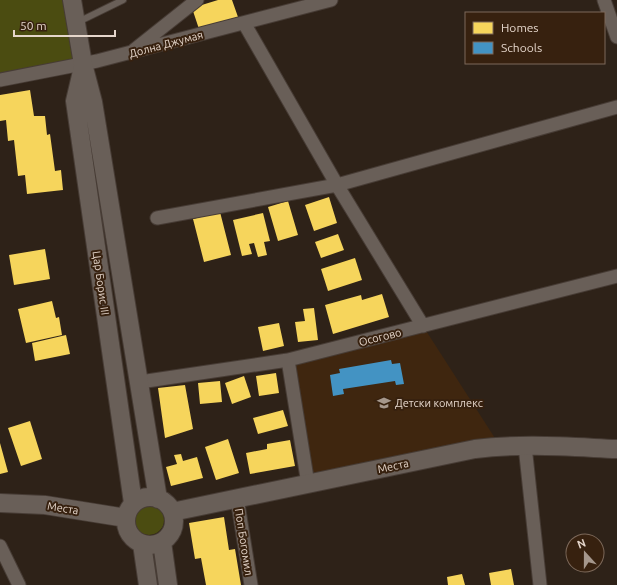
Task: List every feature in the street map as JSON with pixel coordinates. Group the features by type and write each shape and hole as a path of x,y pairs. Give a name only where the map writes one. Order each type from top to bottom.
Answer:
{"main road":[{"name":"Цар Борис III","path":"72,0 83,64 93,102 158,499"},
{"name":"Цар Борис III","path":"83,64 75,101 130,510"},
{"name":"Места","path":"172,512 500,446 617,449"},
{"path":"145,497 158,499 166,504 172,512 174,522 172,528 162,542 152,545 142,544 130,535 126,527 130,510 145,497"},
{"name":"Места","path":"0,503 130,510"},
{"path":"162,542 168,585"},
{"path":"142,544 148,585"}],"street":[{"path":"129,53 197,0"},
{"name":"Долна Джумая","path":"0,80 83,64 129,53 331,0"},
{"path":"604,0 617,37"},
{"path":"244,23 337,185 423,326"},
{"path":"157,218 337,185 617,108"},
{"name":"Осогово","path":"140,382 288,360 617,276"},
{"path":"288,360 308,484"},
{"path":"524,446 540,585"},
{"name":"Поп Богомил","path":"237,498 251,585"},
{"path":"0,546 19,585"}],"lane":[{"path":"76,23 123,0"}],"shaded area":[{"path":"0,0 72,0 83,64 0,80"},
{"name":"Детски комплекс","path":"423,326 500,446 308,484 288,361"},
{"path":"149,505 160,509 164,520 160,531 149,535 138,531 134,520 138,509"}],"building: Homes":[{"path":"218,0 232,0 238,17 199,29 192,8"},
{"path":"30,90 34,116 45,116 47,135 50,134 55,171 61,170 63,190 27,194 25,175 18,176 14,140 8,141 6,120 0,121 0,95"},
{"path":"329,197 337,223 314,231 305,205"},
{"path":"288,201 298,235 278,241 268,207"},
{"path":"220,212 231,255 204,262 193,219"},
{"path":"263,213 270,241 264,242 267,255 258,257 254,243 249,244 252,254 242,256 233,220"},
{"path":"338,234 344,250 321,258 315,242"},
{"path":"45,249 50,279 14,285 9,255"},
{"path":"355,258 362,280 328,291 321,269"},
{"path":"382,294 389,317 333,334 325,305 361,295 362,300"},
{"path":"52,301 56,318 59,317 62,335 26,343 18,309"},
{"path":"314,308 318,340 298,342 295,322 305,321 303,309"},
{"path":"279,323 284,346 263,351 258,327"},
{"path":"66,335 70,354 35,361 32,343"},
{"path":"276,373 279,393 259,396 256,376"},
{"path":"244,376 251,397 232,404 225,383"},
{"path":"220,381 222,402 200,404 198,383"},
{"path":"185,385 193,429 165,438 158,388"},
{"path":"283,410 288,426 258,434 253,418"},
{"path":"30,421 42,459 21,466 8,428"},
{"path":"228,439 239,473 216,480 205,447"},
{"path":"290,440 295,466 250,474 246,453 267,449 267,444"},
{"path":"0,443 8,472 0,474"},
{"path":"181,454 183,461 197,457 203,478 171,486 166,467 177,464 174,455"},
{"path":"224,517 229,550 235,549 241,585 206,585 201,558 195,559 189,523"},
{"path":"511,569 514,585 491,585 489,573"},
{"path":"462,574 465,585 448,585 447,577"}],"building: Schools":[{"path":"391,360 392,364 400,363 404,384 396,385 395,381 343,389 344,394 333,396 330,375 340,373 339,369"}],"place":[{"name":"Детски комплекс","path":"384,403"}]}
